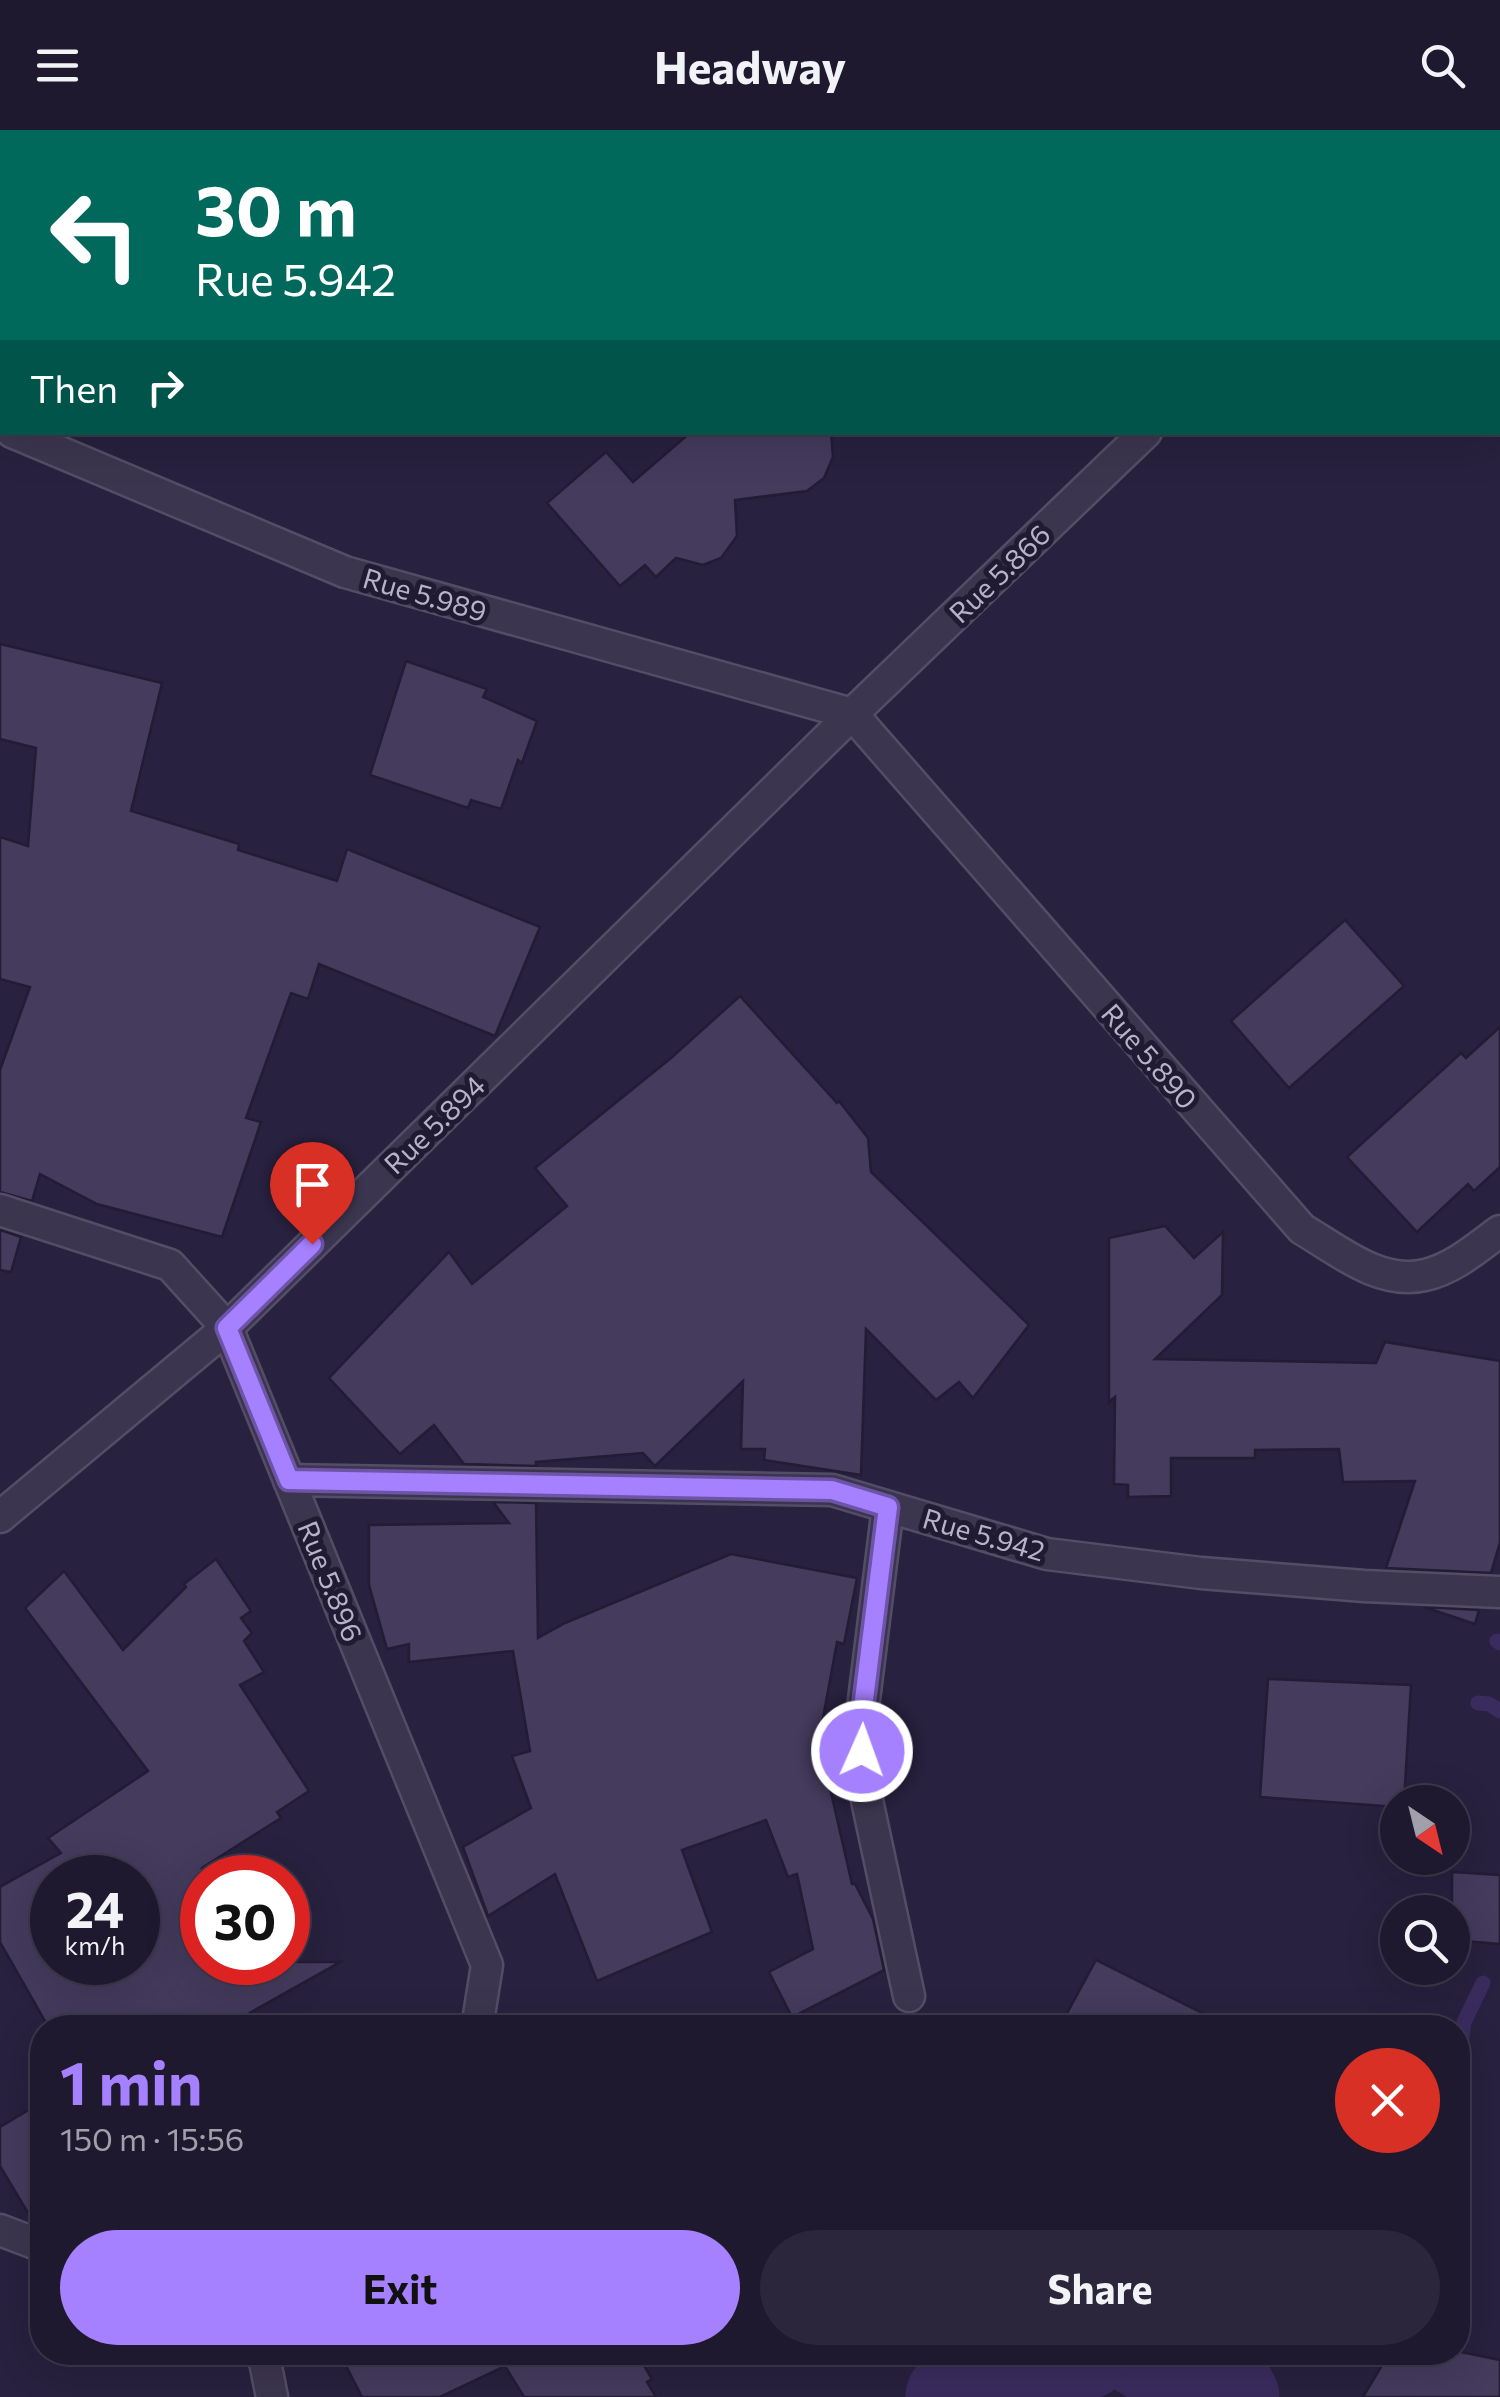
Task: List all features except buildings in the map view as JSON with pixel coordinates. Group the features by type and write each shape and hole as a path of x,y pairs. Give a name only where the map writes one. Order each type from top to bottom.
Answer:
{"street":[{"name":"Rue 5.989","path":"19,435 345,572 852,714"},
{"name":"Rue 5.866","path":"852,714 1143,435"},
{"name":"Rue 5.890","path":"852,714 1302,1229 1376,1273 1424,1276 1458,1260 1500,1231"},
{"name":"Rue 5.894","path":"0,1516 227,1328 852,714"},
{"name":"Rue 5.896","path":"0,1210 170,1264 227,1328 487,1965 479,2015"},
{"name":"Rue 5.942","path":"289,1480 832,1490 1047,1554 1202,1573 1500,1592"},
{"path":"888,1507 861,1724 862,1777 909,1996"},
{"path":"0,2230 30,2241"},
{"path":"266,2365 272,2397"}],"waterway":[{"path":"1478,1703 1500,1711"},
{"path":"1467,2015 1483,1983"},
{"path":"953,2397 1047,2365"},
{"path":"1169,2365 1232,2397"}],"route":[{"path":"312,1244 227,1328 289,1480 832,1490 888,1507 861,1724 862,1751"}]}
